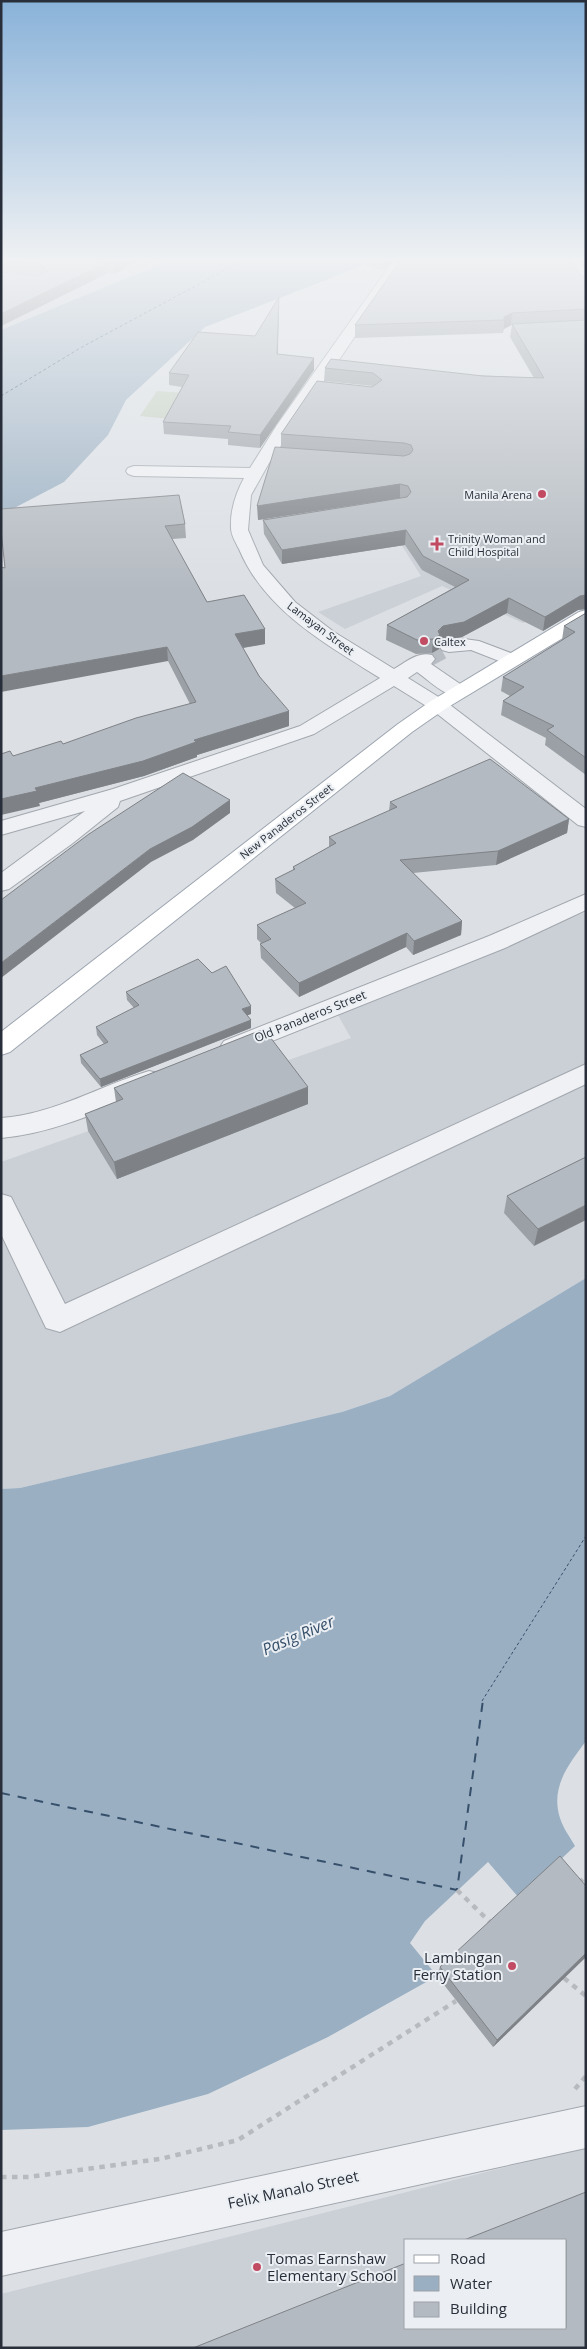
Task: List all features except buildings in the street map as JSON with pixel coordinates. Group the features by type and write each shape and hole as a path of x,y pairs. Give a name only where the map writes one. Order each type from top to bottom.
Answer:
{"main road":[{"name":"New Panaderos Street","path":"1,1046 336,781 438,705 586,616"}],"street":[{"name":"Lamayan Street","path":"322,371 267,453 243,495 246,530 255,566 288,606 327,636 438,705 586,820"},
{"path":"311,387 329,388"},
{"path":"267,453 286,455"},
{"path":"134,471 256,473"},
{"path":"449,646 457,643 469,644 512,660"},
{"path":"1,828 121,794 216,763 307,730 421,662 459,692"},
{"path":"1,884 65,838 121,794"},
{"name":"Old Panaderos Street","path":"214,1054 497,942 586,901"},
{"path":"1,1128 10,1128 58,1116 168,1072"},
{"path":"1,1205 57,1319 60,1320 586,1073"},
{"name":"Felix Manalo Street","path":"1,2254 586,2126"}],"path":[{"path":"574,1888 586,1876"},
{"path":"457,1890 492,1924"},
{"path":"564,1978 586,1996"},
{"path":"1,2177 29,2177 160,2158 238,2140 456,2001"}],"shaded area":[{"name":"Trinity Woman and Child Hospital","path":"380,511 574,594 523,623 442,586 345,629 318,612 421,576"},
{"path":"586,912 586,1278 390,1396 342,1412 20,1488 1,1489 1,1162 351,1038 335,1010"},
{"name":"Tomas Earnshaw Elementary School","path":"586,2147 586,2348 1,2348 1,2294"}],"green space":[{"path":"157,391 185,393 170,419 140,416"}],"water":[{"path":"1,371 158,371 126,400 108,435 64,482 1,515"},
{"name":"Pasig River","path":"586,1278 586,1741 573,1758 563,1776 557,1796 561,1822 575,1846 437,1976 328,2037 208,2094 88,2127 1,2130 1,1489 20,1488 342,1412 390,1396"}],"pier":[{"path":"488,1862 520,1899 437,1976 410,1943 425,1921"}],"ferry route":[{"path":"1,396 43,371"},
{"path":"482,1701 586,1536"},
{"path":"1,1793 457,1890 483,1700"}],"tunnel":[{"path":"425,659 449,646"}],"place":[{"name":"Manila Arena","path":"542,494"},
{"name":"Trinity Woman and Child Hospital","path":"437,544"},
{"name":"Caltex","path":"424,641"},
{"name":"Lambingan Ferry Station","path":"512,1966"},
{"name":"Tomas Earnshaw Elementary School","path":"257,2267"}]}
